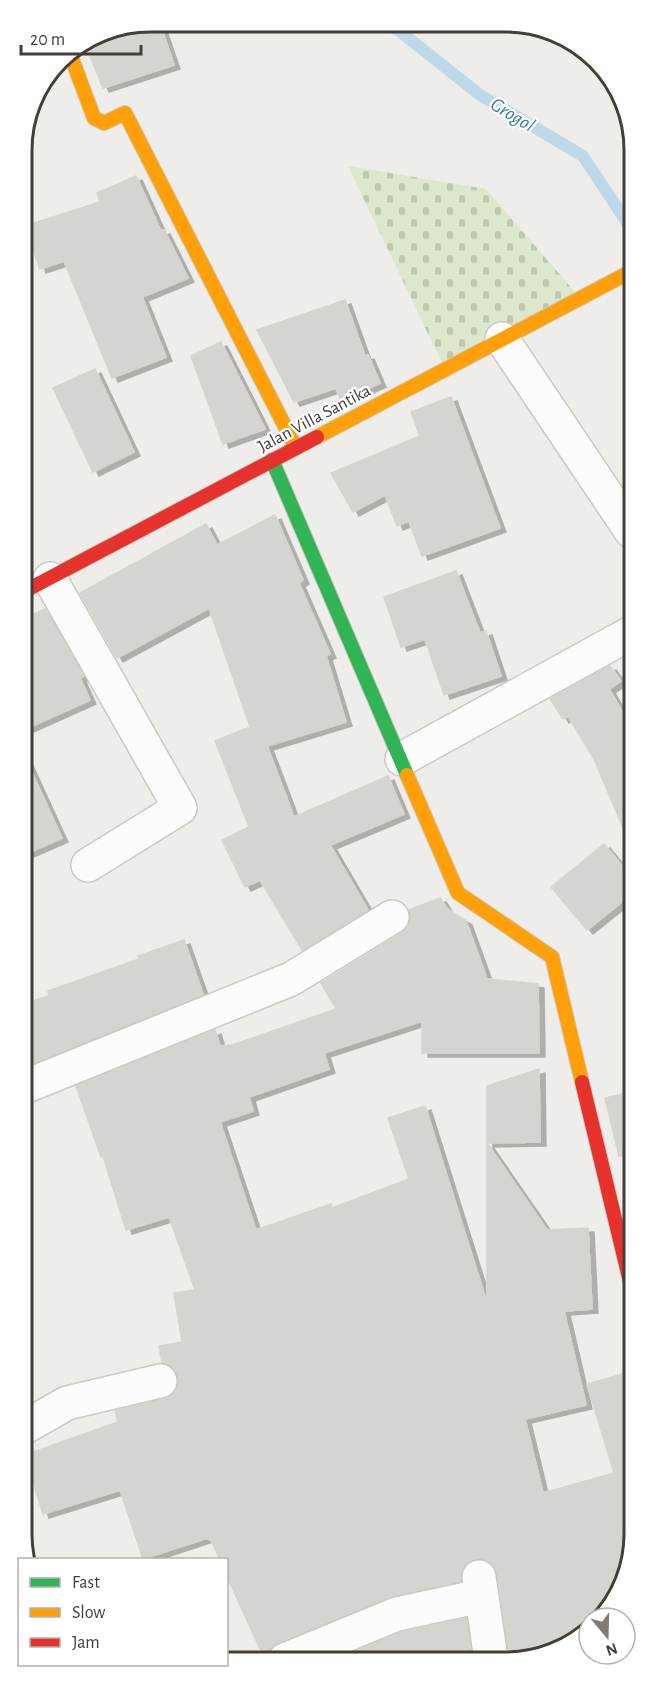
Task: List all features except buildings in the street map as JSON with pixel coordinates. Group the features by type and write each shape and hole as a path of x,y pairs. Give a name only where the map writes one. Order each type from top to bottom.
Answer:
{"street":[{"path":"73,61 94,118 104,123 125,113 296,447"},
{"name":"Jalan Villa Santika","path":"36,585 624,276"},
{"path":"502,339 624,520"},
{"path":"272,460 458,893 552,957 623,1253"},
{"path":"36,585 180,808 88,865"},
{"path":"402,759 624,637"},
{"path":"32,1084 291,979 392,917"},
{"path":"32,1423 67,1403 160,1381"},
{"path":"304,1652 397,1614 480,1586 490,1652"}],"green space":[{"path":"348,166 486,189 581,299 442,363"}],"waterway":[{"name":"Grogol","path":"401,32 480,95 583,156 624,218"}],"traffic: fast":[{"path":"272,460 407,775"}],"traffic: slow":[{"path":"73,61 94,118 104,123 125,113 296,448"},
{"path":"317,437 624,275"},
{"path":"407,775 458,893 552,957 582,1082"}],"traffic: jam":[{"path":"32,587 317,437"},
{"path":"582,1082 623,1253"}]}
